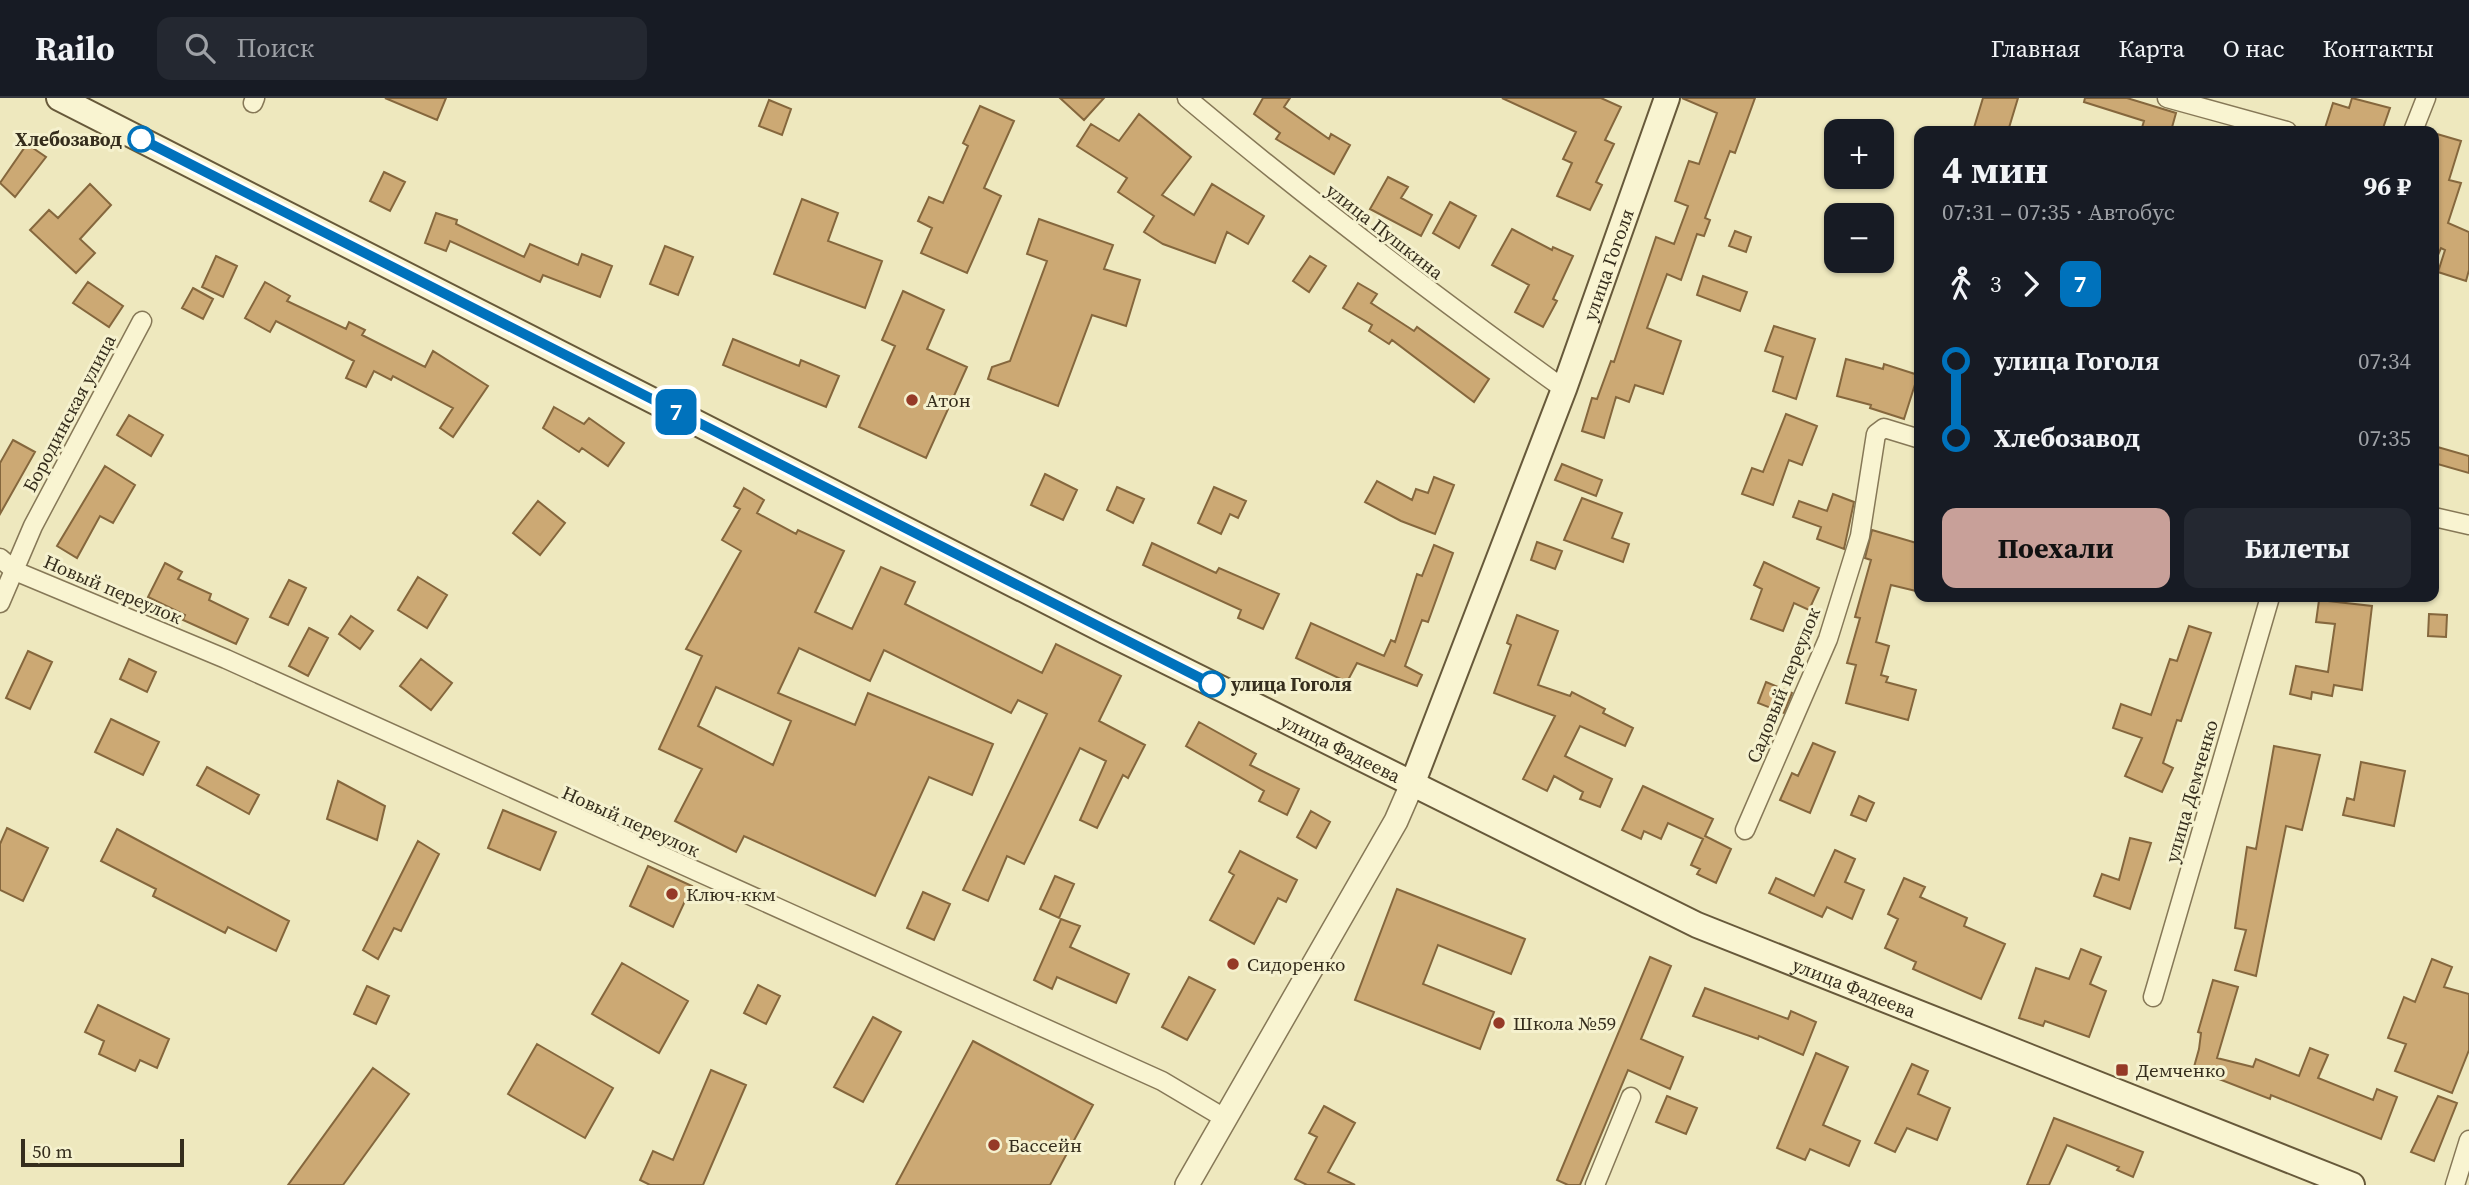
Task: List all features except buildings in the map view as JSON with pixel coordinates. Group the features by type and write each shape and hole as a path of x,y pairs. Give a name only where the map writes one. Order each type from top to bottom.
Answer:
{"main road":[{"name":"улица Фадеева","path":"59,98 1116,637 1697,925 2352,1185"},
{"name":"улица Гоголя","path":"1413,782 1564,389 1667,98"}],"street":[{"name":"улица Пушкина","path":"1187,98 1271,169 1443,302 1564,389"},
{"path":"2167,98 2269,126"},
{"path":"2415,126 2426,98"},
{"name":"Бородинская улица","path":"0,603 33,526 142,321"},
{"name":"Садовый переулок","path":"1745,830 1828,639 1860,536 1876,435 1884,428 1914,437"},
{"path":"2439,518 2469,525"},
{"name":"Новый переулок","path":"0,558 15,571 226,659 1162,1081 1226,1119"},
{"name":"улица Демченко","path":"2153,997 2269,602"},
{"name":"улица Гоголя","path":"1187,1185 1396,821 1413,782"},
{"path":"1595,1185 1631,1097"},
{"path":"2455,1185 2469,1140"}],"bus line":[{"name":"7","path":"141,139 1212,684"}],"place":[{"name":"Хлебозавод","path":"141,139"},
{"name":"Атон","path":"912,400"},
{"name":"улица Гоголя","path":"1212,684"},
{"name":"Ключ-ккм","path":"672,894"},
{"name":"Сидоренко","path":"1233,964"},
{"name":"Школа №59","path":"1499,1023"},
{"name":"Демченко","path":"2122,1070"},
{"name":"Бассейн","path":"994,1145"}]}
